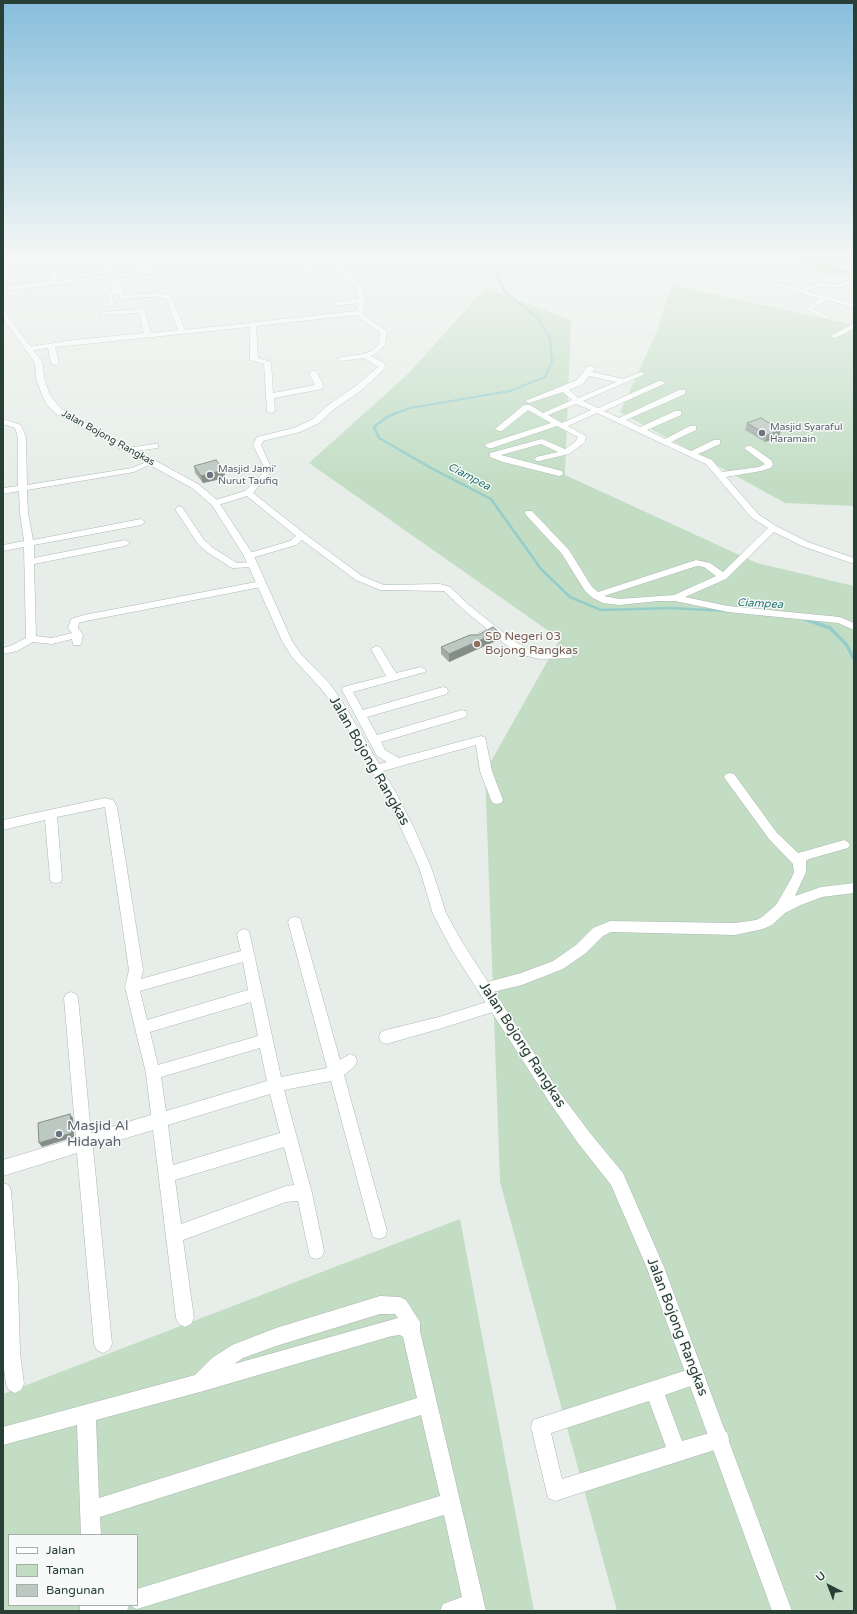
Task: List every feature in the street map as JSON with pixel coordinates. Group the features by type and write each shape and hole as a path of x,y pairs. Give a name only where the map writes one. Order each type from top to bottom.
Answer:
{"street":[{"name":"Jalan Bojong Rangkas","path":"16,333 39,363 40,378 52,406 64,416 195,486 215,503 251,560 287,641 296,655 335,700 376,769 407,826 425,867 440,914 457,946 555,1098 584,1138 617,1179 642,1236 696,1376 782,1611"},
{"path":"28,349 51,345 160,333"},
{"path":"253,333 254,360 267,362 271,411"},
{"path":"341,359 364,356 379,348 382,345 384,333"},
{"path":"834,336 841,333"},
{"path":"51,345 55,364"},
{"path":"379,348 377,351 382,354 383,361 386,362"},
{"path":"215,503 248,493 262,480 268,470 257,446 258,442 264,437 283,435 306,427 360,387 382,366 364,356"},
{"path":"529,400 564,389 580,382 589,371 623,381"},
{"path":"270,396 319,387 313,373"},
{"path":"546,413 641,374"},
{"path":"489,446 559,425 597,411 662,383"},
{"path":"564,389 577,401 618,421 693,453 709,462 755,516 773,528 804,544 854,561"},
{"path":"618,421 682,392"},
{"path":"499,430 527,407 582,436 582,440 566,452 539,459"},
{"path":"641,430 678,413"},
{"path":"3,421 18,427 21,432 24,513 29,543 31,640"},
{"path":"666,441 693,428"},
{"path":"559,473 506,460 493,454 542,441 566,452"},
{"path":"693,453 717,442"},
{"path":"127,450 155,446"},
{"path":"720,474 761,469 768,466 769,463 748,448"},
{"path":"3,491 124,472 134,470 151,462"},
{"path":"248,493 302,536 359,578 375,586 388,588 445,587 450,590 467,608 510,643 527,653 540,656 567,656"},
{"path":"179,508 198,538 210,550 235,566 293,543 302,536"},
{"path":"529,513 566,552 588,589 596,596 610,602 675,598 728,609 840,620 854,627"},
{"path":"3,548 141,522"},
{"path":"675,598 723,577 773,528"},
{"path":"29,562 125,543"},
{"path":"596,596 696,563 707,565 723,577"},
{"path":"3,651 13,649 31,640 78,639 73,628 74,624 75,621 84,618 261,584"},
{"path":"473,639 494,629"},
{"path":"376,649 393,678"},
{"path":"398,763 381,753 347,690 421,670"},
{"path":"360,715 443,691"},
{"path":"374,740 462,714"},
{"path":"376,769 481,740 486,771 497,800"},
{"path":"730,777 773,836 799,862 800,872 797,880 781,910"},
{"path":"3,825 105,802 111,807 136,970 132,987 153,1073 186,1318"},
{"path":"51,814 56,878"},
{"path":"799,862 805,855 844,845"},
{"path":"485,988 522,979 558,965 581,949 598,932 610,926 748,928 767,921 796,901 821,892 854,888"},
{"path":"296,922 379,1231"},
{"path":"244,935 275,1085 304,1193 316,1251"},
{"path":"132,987 248,954"},
{"path":"143,1028 256,994"},
{"path":"71,998 103,1344"},
{"path":"386,1037 496,1005"},
{"path":"153,1073 265,1040"},
{"path":"3,1168 275,1085 336,1073 350,1061"},
{"path":"167,1175 290,1138"},
{"path":"3,1191 7,1354 15,1384"},
{"path":"175,1235 286,1194 304,1193"},
{"path":"3,1436 200,1383 392,1327 401,1326 410,1332 475,1607 450,1611"},
{"path":"696,1376 540,1427 555,1491 720,1439"},
{"path":"654,1390 677,1452"},
{"path":"91,1510 428,1404"},
{"path":"86,1414 91,1510 90,1534"},
{"path":"138,1599 450,1503"},
{"path":"99,1611 116,1606"}],"green space":[{"path":"444,333 570,333 565,475 757,563 854,586 854,1611 617,1611 500,1182 485,772 560,639 309,463 409,373"},
{"path":"656,333 854,333 854,506 785,503 620,412"},
{"path":"460,1219 534,1611 3,1611 3,1394"}],"building":[{"path":"761,418 781,430 767,435 747,423"},
{"path":"216,460 224,470 201,476 194,466"},
{"path":"493,627 499,632 449,654 441,647 470,635 478,635"},
{"path":"70,1114 72,1133 39,1143 38,1123"}],"waterway":[{"name":"Ciampea","path":"394,414 410,408 510,391 545,377 552,362 550,339 547,333"},
{"name":"Ciampea","path":"396,413 387,417 374,427 379,438 431,468 491,499 541,569 570,597 601,610 670,608 728,611"},
{"name":"Ciampea","path":"802,618 830,628 846,644 854,659"}],"place":[{"name":"Masjid Syaraful Haramain","path":"762,433"},
{"name":"Masjid Jami' Nurut Taufiq","path":"210,475"},
{"name":"SD Negeri 03 Bojong Rangkas","path":"477,644"},
{"name":"Masjid Al Hidayah","path":"59,1134"}]}
